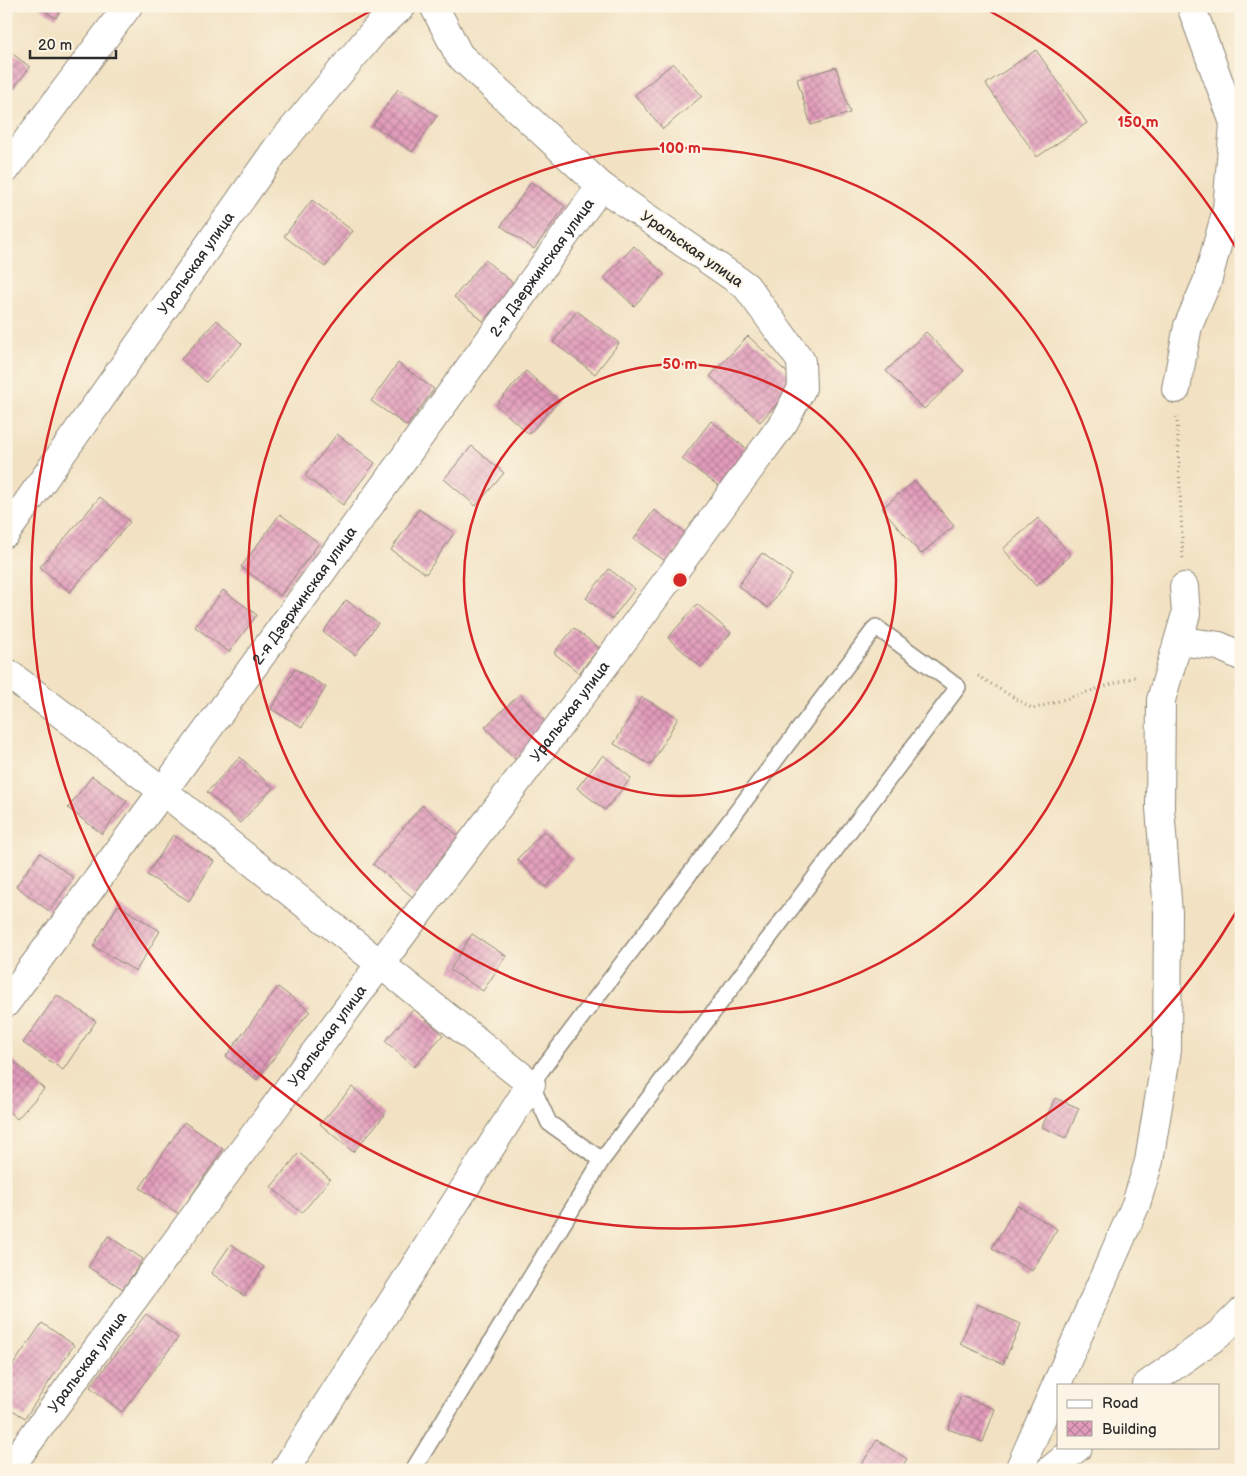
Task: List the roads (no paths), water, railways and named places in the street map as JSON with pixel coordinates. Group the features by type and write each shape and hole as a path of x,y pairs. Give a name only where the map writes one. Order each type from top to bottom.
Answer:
{"street":[{"path":"6,169 128,6"},
{"name":"Уральская улица","path":"6,532 277,148 376,29 402,6"},
{"name":"Уральская улица","path":"8,1470 380,964 628,634 778,430 802,388 801,361 746,286 601,186 459,55 434,6"},
{"path":"1176,389 1188,326 1207,282 1227,209 1237,120 1191,6"},
{"name":"2-я Дзержинская улица","path":"6,1003 163,791 601,186"},
{"path":"1059,1384 1136,1204 1150,1162 1167,1050 1168,913 1160,808 1162,700 1186,614 1184,587"},
{"path":"1174,654 1219,646 1241,656"},
{"path":"6,672 163,791 531,1084 285,1470"},
{"path":"1148,1384 1219,1334 1241,1312"},
{"path":"1023,1469 1057,1389"},
{"path":"1050,1470 1077,1448"}],"lane":[{"path":"413,1470 602,1160 958,687 876,627 531,1084 549,1123 602,1160"}]}
